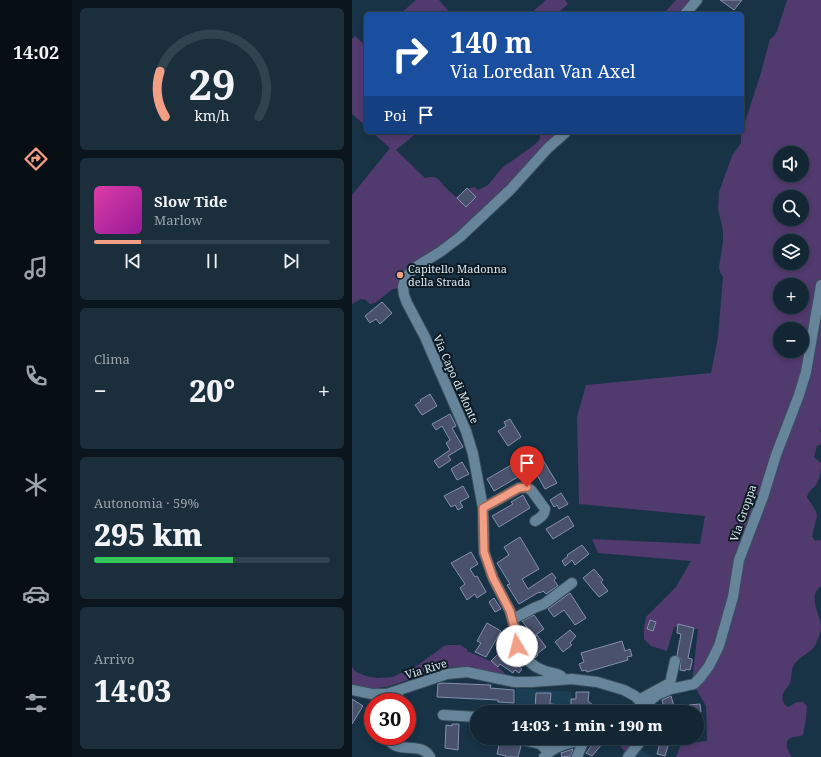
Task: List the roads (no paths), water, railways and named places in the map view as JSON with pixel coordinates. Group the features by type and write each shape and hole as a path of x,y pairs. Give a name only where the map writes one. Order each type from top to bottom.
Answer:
{"street":[{"path":"688,12 697,0"},
{"name":"Via Capo di Monte","path":"563,679 557,674 536,667 517,646 513,619 493,578 484,552 483,508 473,454 466,431 425,337 404,295 403,287 405,279 414,268 440,252 460,237 511,189 548,148 564,134"},
{"name":"Via Groppa","path":"644,705 657,695 671,689 694,684 709,666 719,646 733,597 739,560 760,505 776,455 799,396 806,372 821,285"},
{"path":"483,508 519,488 527,487 532,491 545,509 542,516 535,522"},
{"path":"513,619 544,604 572,583"},
{"path":"644,705 670,683 675,661"},
{"name":"Via Rive","path":"352,690 379,694 399,690 447,674 467,672 523,682 563,679 580,680 624,690 642,705"},
{"path":"443,715 470,717"},
{"path":"391,745 399,748 421,750 426,752 430,757"},
{"path":"541,745 546,754 564,745"},
{"path":"577,757 585,745"},
{"path":"628,757 634,745"}],"place":[{"name":"Capitello Madonna della Strada","path":"400,275"}]}
